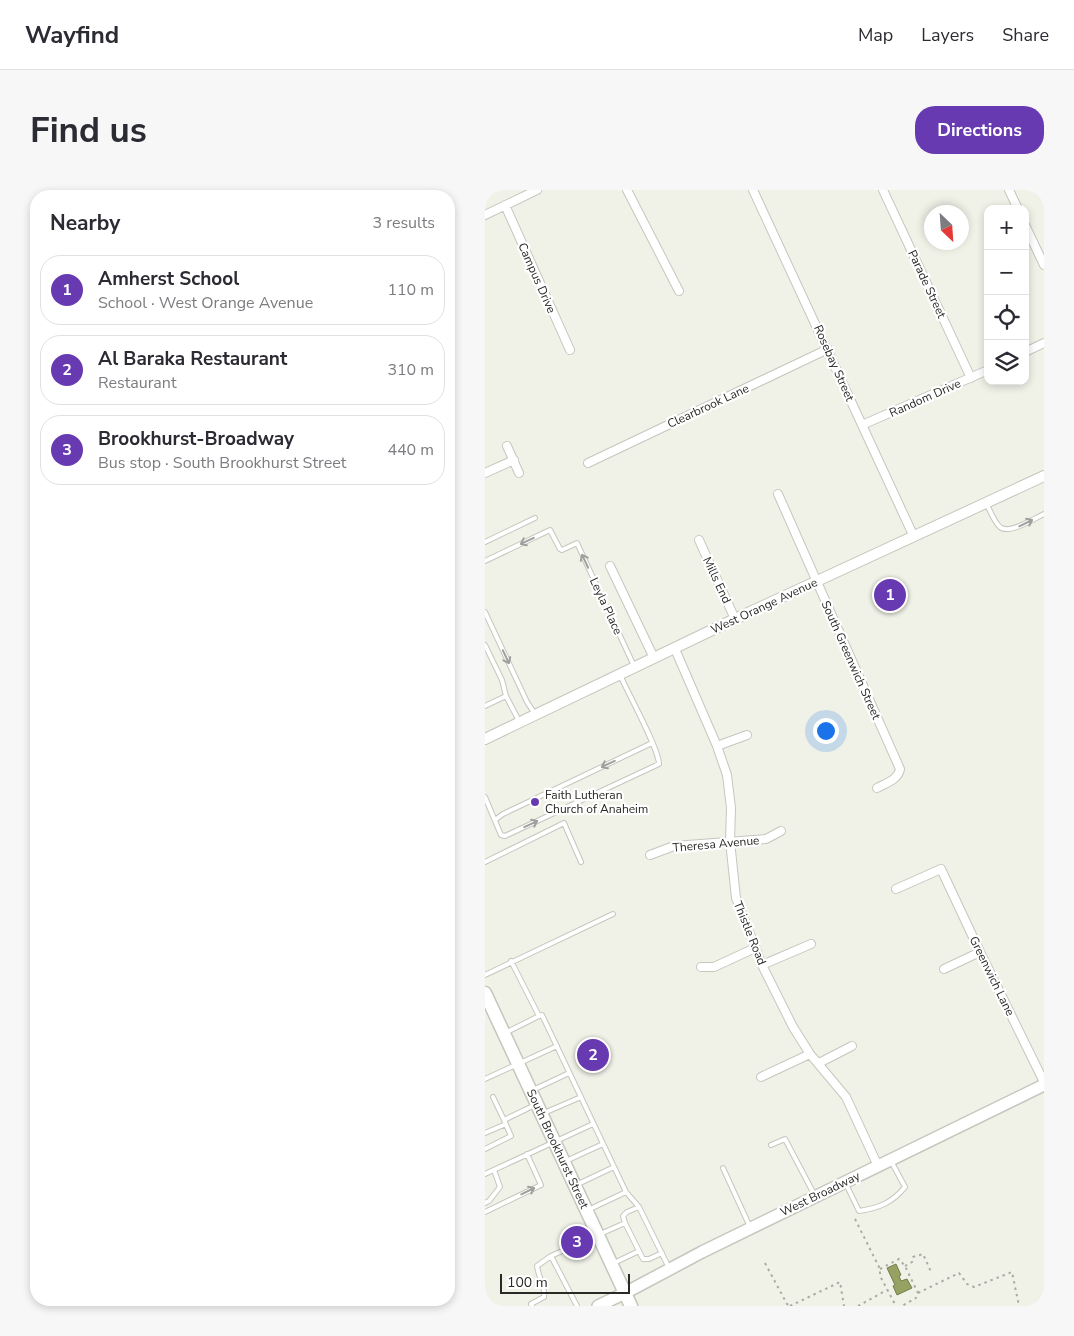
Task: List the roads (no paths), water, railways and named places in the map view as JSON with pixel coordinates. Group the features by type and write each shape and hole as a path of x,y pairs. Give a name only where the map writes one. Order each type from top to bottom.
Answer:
{"main road":[{"name":"South Brookhurst Street","path":"486,998 492,1015 504,1034 631,1306"},
{"name":"West Broadway","path":"598,1306 669,1268 1044,1083"}],"street":[{"path":"485,215 537,190"},
{"path":"627,190 679,291"},
{"name":"Rosebay Street","path":"753,190 914,537"},
{"name":"Parade Street","path":"883,190 971,378"},
{"path":"1009,190 1016,205"},
{"name":"Campus Drive","path":"505,206 570,350"},
{"path":"1029,233 1044,265"},
{"path":"1029,350 1044,343"},
{"name":"Clearbrook Lane","path":"588,463 828,349"},
{"name":"Random Drive","path":"862,425 984,372"},
{"path":"507,446 519,472"},
{"path":"485,473 514,460"},
{"name":"West Orange Avenue","path":"485,740 735,619 1044,476"},
{"name":"South Greenwich Street","path":"778,494 900,769 899,774 894,779 877,788"},
{"name":"Mills End","path":"699,540 735,619"},
{"path":"610,566 654,658"},
{"name":"Thistle Road","path":"675,649 717,746 727,775 731,808 730,841 736,898 755,948 793,1027 810,1054 847,1098 878,1166"},
{"path":"717,746 747,735"},
{"name":"Theresa Avenue","path":"650,855 674,846 765,839 781,831"},
{"name":"Greenwich Lane","path":"896,889 941,869 979,952 1044,1083"},
{"path":"762,965 811,944"},
{"path":"701,967 714,967 755,948"},
{"path":"944,969 979,952"},
{"path":"819,1063 852,1046"},
{"path":"761,1077 810,1054"}],"lane":[{"path":"986,503 999,527 1006,530 1013,529 1044,514"},
{"path":"485,542 535,518"},
{"name":"Leyla Place","path":"485,560 551,530 562,550 577,543 635,668"},
{"path":"485,612 527,702 536,715"},
{"path":"485,645 502,680 506,696 520,723"},
{"path":"485,797 501,835 505,836 659,764 659,759 652,743 620,676"},
{"path":"485,706 506,696"},
{"path":"495,820 519,806 652,743"},
{"path":"485,862 564,823 581,862"},
{"path":"485,974 613,914"},
{"path":"511,961 539,1016 542,1015 626,1192 639,1206 669,1268"},
{"path":"504,1034 539,1016"},
{"path":"485,1079 557,1046"},
{"path":"531,1091 569,1073"},
{"path":"485,1149 511,1136 493,1097"},
{"path":"485,1133 505,1122 539,1109 581,1097"},
{"path":"485,1174 593,1124"},
{"path":"771,1145 785,1139 815,1196"},
{"path":"564,1162 603,1144"},
{"path":"485,1212 541,1185 527,1154"},
{"path":"845,1182 859,1211 887,1204 905,1187 890,1160"},
{"path":"575,1186 614,1167"},
{"path":"723,1168 751,1228"},
{"path":"485,1203 489,1201 500,1187 493,1170"},
{"path":"587,1210 626,1192"},
{"path":"639,1206 623,1216 639,1251 643,1259 649,1259 662,1252"},
{"path":"530,1305 541,1299 545,1293 537,1266 551,1256 625,1222"},
{"path":"612,1264 639,1251"},
{"path":"551,1256 577,1306"}],"place":[{"name":"Amherst School","path":"890,595"},
{"name":"Faith Lutheran Church of Anaheim","path":"535,802"},
{"name":"Al Baraka Restaurant","path":"593,1055"},
{"name":"Brookhurst-Broadway","path":"577,1242"}]}
